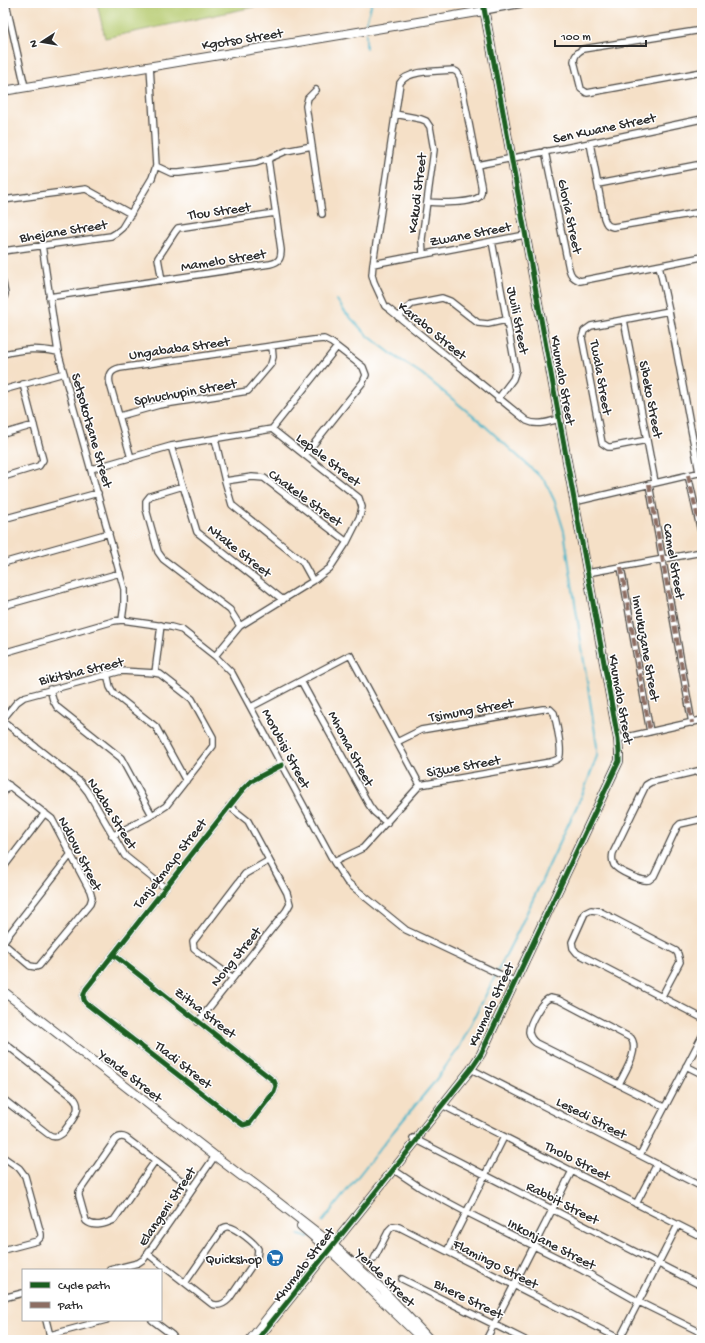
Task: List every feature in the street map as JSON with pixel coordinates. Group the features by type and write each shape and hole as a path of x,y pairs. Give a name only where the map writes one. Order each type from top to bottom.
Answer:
{"street":[{"path":"6,3 26,87"},
{"path":"484,7 527,3"},
{"name":"Kgotso Street","path":"3,90 358,32 484,7"},
{"name":"Khumalo Street","path":"250,1340 417,1137 471,1069 481,1054 514,981 616,768 620,752 484,7"},
{"path":"702,30 583,49 578,52 574,61 581,89 587,93 702,72"},
{"name":"Bhejane Street","path":"3,251 111,236 119,231 131,214 152,178 156,166 150,66"},
{"name":"Karabo Street","path":"477,165 459,74 452,70 413,74 404,77 398,87 373,264 372,275 374,282 385,306 531,423 544,423 559,419"},
{"path":"316,90 308,98 306,106 322,214"},
{"name":"Kakudi Street","path":"395,114 424,119 430,127 434,156 422,241 423,254"},
{"name":"Sen Kwane Street","path":"477,165 702,119"},
{"path":"590,143 604,218 606,224 609,226 614,227 702,212"},
{"path":"156,166 171,173 179,173 256,163 268,160 286,151 312,146"},
{"name":"Gloria Street","path":"545,151 571,276 580,281 659,266"},
{"name":"Mamelo Street","path":"49,297 162,281 275,263 279,261 281,255 268,160"},
{"path":"598,184 702,164"},
{"path":"427,202 452,203 478,198 481,192 477,165"},
{"path":"3,200 86,189 131,214"},
{"name":"Tlou Street","path":"162,281 158,258 178,228 275,213"},
{"name":"Zwane Street","path":"373,264 525,235"},
{"name":"Jwili Street","path":"492,241 516,370 515,375 498,398"},
{"name":"Setsokotsane Street","path":"42,245 58,352 124,588 125,597 122,620"},
{"path":"574,502 701,472 659,266 702,257"},
{"path":"3,282 5,294 3,301"},
{"path":"398,317 412,304 442,298 450,301 478,323 488,324 506,320"},
{"name":"Twala Street","path":"647,440 608,447 602,444 582,338 584,331 592,326 669,311"},
{"name":"Sibeko Street","path":"624,320 655,482"},
{"name":"Ungababa Street","path":"131,458 109,380 110,374 115,370 321,339 328,341 337,347 363,367 366,375 363,382 305,456"},
{"name":"Sphuchupin Street","path":"120,416 159,405 248,391 271,364 273,357 272,346"},
{"path":"91,469 171,446 272,429 337,347"},
{"path":"3,354 24,349 39,349 58,352"},
{"path":"3,390 64,373"},
{"path":"3,476 40,466 43,462 43,457 23,384"},
{"path":"3,434 34,425"},
{"name":"Lepele Street","path":"216,656 240,626 313,581 330,568 347,542 360,516 362,507 356,495 272,429"},
{"path":"215,439 231,503 234,508 302,561 313,581"},
{"name":"Ntake Street","path":"171,446 197,532 283,600"},
{"path":"688,475 702,536"},
{"name":"Chakele Street","path":"225,481 252,477 264,478 347,542"},
{"name":"Camel Street","path":"649,484 692,722"},
{"path":"183,486 150,496 146,501 146,509 158,552 163,559 230,610 240,626"},
{"path":"3,520 98,493"},
{"path":"3,563 109,533"},
{"path":"587,573 702,552"},
{"name":"Imvukuzane Street","path":"621,567 650,732"},
{"path":"3,606 120,573"},
{"name":"Morubisi Street","path":"3,653 114,621 122,620 171,626 182,630 216,656 232,673 334,862 347,882 406,930 514,981"},
{"path":"155,673 161,625"},
{"name":"Sizwe Street","path":"301,680 350,655 420,785 550,762 558,759 560,750 555,717 552,710"},
{"name":"Bikitsha Street","path":"3,720 20,699 50,689 127,670 155,673 164,677 189,696 213,737 214,744 211,750 166,806 112,836"},
{"path":"107,674 110,687 114,694 156,727 186,781"},
{"path":"251,707 301,680"},
{"name":"Mhoma Street","path":"301,680 369,805 387,823"},
{"path":"50,689 53,700 58,707 124,762 152,815"},
{"name":"Tsimung Street","path":"397,742 426,729 543,709 552,710"},
{"name":"Ndaba Street","path":"3,720 80,782 88,792 122,853 129,861 165,888"},
{"path":"618,739 702,720"},
{"name":"Tanjekmayo Street","path":"86,989 246,785 282,765"},
{"path":"702,770 651,782 646,785 613,853 612,857 614,864 618,869 642,880 649,880 654,876 680,824 702,819"},
{"name":"Ndlovu Street","path":"3,781 52,819 90,891 92,898 90,904 43,963 36,968 30,966 3,942"},
{"path":"3,793 9,785"},
{"path":"334,862 360,850 387,823 420,785"},
{"path":"229,806 248,821 268,861 245,874 192,942 194,949 233,978"},
{"path":"3,868 45,813"},
{"path":"3,942 71,854"},
{"name":"Nong Street","path":"198,1022 290,906 287,893 268,861"},
{"path":"662,996 680,962 676,950 599,912 591,910 585,913 572,942 575,951 580,955 702,1018"},
{"name":"Zitha Street","path":"114,955 274,1081 276,1086 274,1092"},
{"name":"Tladi Street","path":"86,989 83,998 87,1004 240,1123 247,1125 274,1092"},
{"name":"Yende Street","path":"3,991 244,1178 247,1183 343,1254 382,1290 430,1340"},
{"path":"619,1084 634,1052 635,1046 631,1038 559,1000 550,998 543,1001 530,1028 530,1034 533,1040 619,1084 664,1107"},
{"path":"640,1155 702,1036"},
{"path":"3,1042 73,1097 78,1103 78,1110 63,1132 54,1137 3,1099"},
{"path":"686,1066 702,1074"},
{"name":"Lesedi Street","path":"471,1069 702,1187"},
{"name":"Tholo Street","path":"442,1105 702,1237"},
{"path":"155,1160 114,1220 95,1225 86,1221 79,1192 117,1138 121,1136 126,1138 192,1188"},
{"name":"Khumalo Street","path":"257,1340 300,1286 329,1245 344,1230 394,1170 417,1137"},
{"name":"Rabbit Street","path":"417,1137 485,1175 702,1286"},
{"path":"447,1251 504,1137"},
{"name":"Elangeni Street","path":"114,1269 138,1263 144,1259 215,1156"},
{"path":"3,1157 19,1168 26,1176 41,1237 37,1241 3,1250"},
{"path":"636,1204 657,1164"},
{"name":"Inkonjane Street","path":"394,1170 421,1188 466,1212 533,1247 582,1270 639,1302 702,1333"},
{"path":"486,1340 572,1171"},
{"path":"620,1340 678,1225"},
{"path":"148,1254 185,1283 212,1304 216,1305 223,1304 229,1299 256,1258 258,1249 253,1243 234,1228 228,1226 223,1228 185,1283"},
{"name":"Flamingo Street","path":"374,1259 389,1230 396,1226 620,1340"},
{"path":"343,1254 344,1230"},
{"name":"Yende Street","path":"329,1245 423,1340"},
{"name":"Bhere Street","path":"402,1279 525,1340"},
{"path":"290,1290 300,1286"},
{"path":"3,1298 22,1293"},
{"path":"46,1321 51,1337 103,1321"},
{"path":"153,1321 172,1335 176,1340"}],"green space":[{"path":"97,3 273,3 105,38"}],"waterway":[{"path":"366,28 366,22 372,3"},
{"path":"366,33 366,48"},
{"path":"322,1222 432,1085 459,1048 520,927 583,793 597,756 597,746 564,531 555,502 545,481 485,426 422,374 393,355 367,335 345,312 337,300"},
{"path":"299,1235 309,1236"}],"marked path":[{"path":"688,475 702,536"},
{"path":"649,484 692,723"},
{"path":"621,567 650,732"}],"cycle path":[{"path":"257,1340 417,1140 420,1133 471,1069 481,1054 619,761 618,739 483,3"},
{"path":"114,955 274,1081 276,1086 274,1092 250,1123 243,1125 236,1120 87,1004 84,1000 84,993 243,789 251,781 282,765"}],"place":[{"name":"Quickshop","path":"275,1258"}]}
